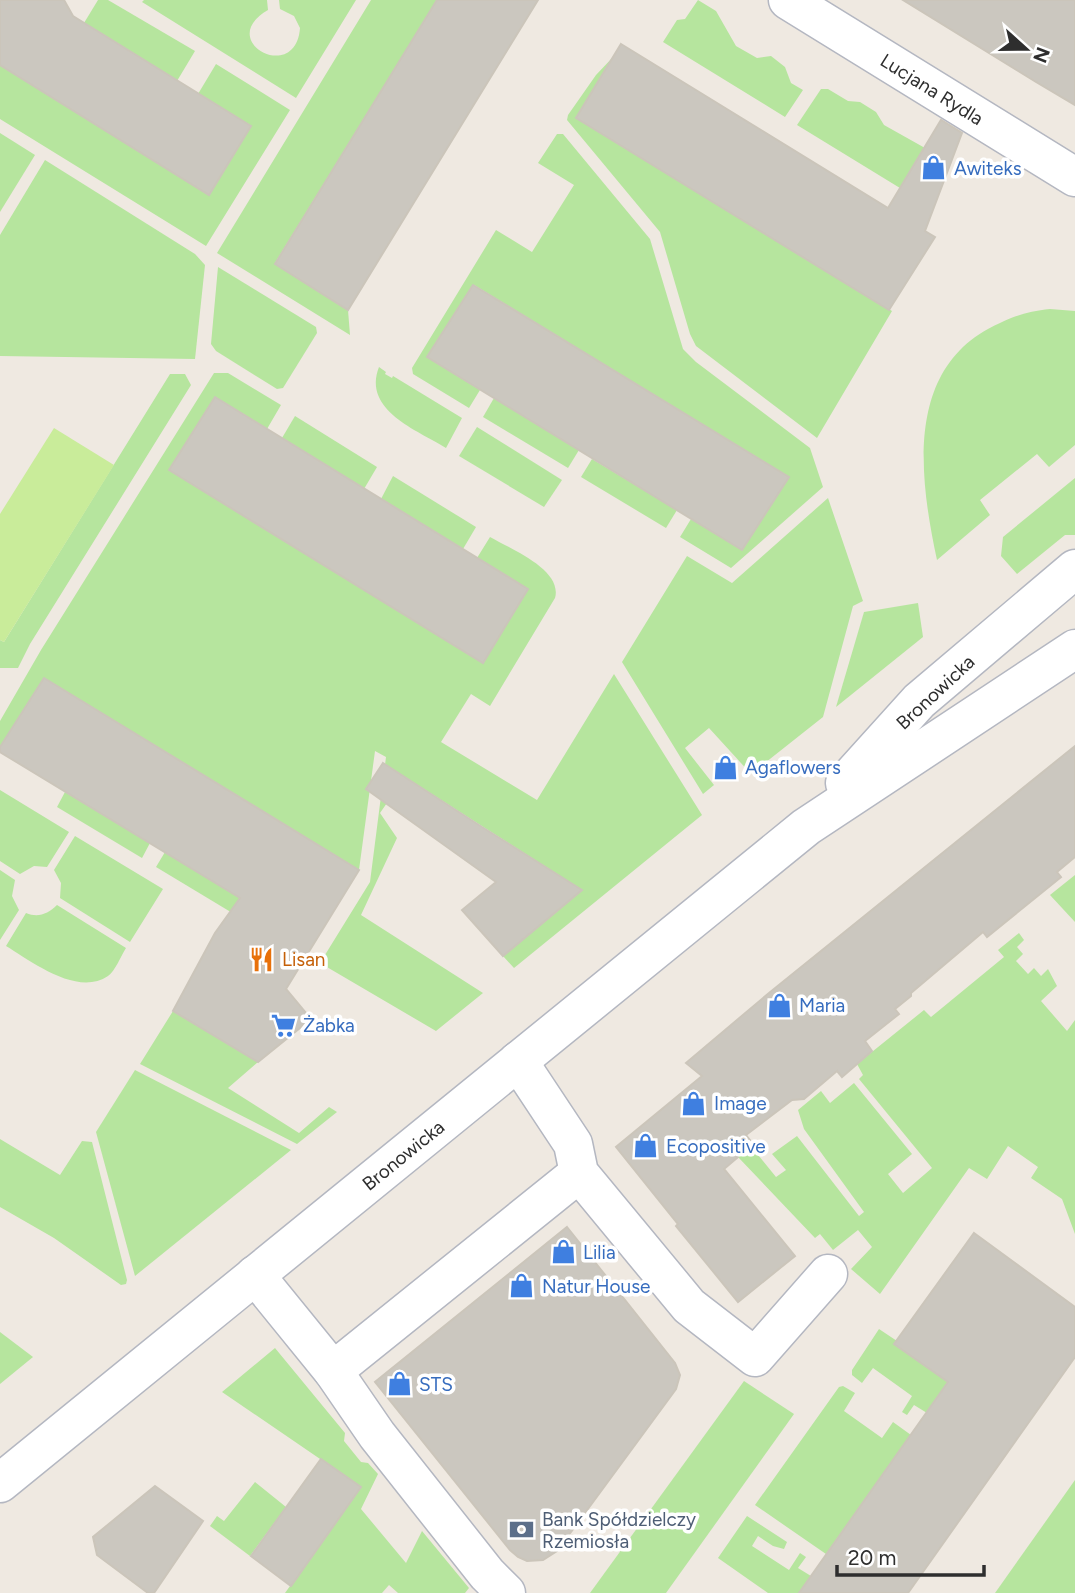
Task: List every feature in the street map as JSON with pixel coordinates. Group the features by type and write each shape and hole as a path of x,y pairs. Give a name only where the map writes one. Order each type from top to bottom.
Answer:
{"street":[{"name":"Lucjana Rydla","path":"788,0 1075,177"},
{"name":"Bronowicka","path":"806,827 919,701 1075,569"},
{"name":"Bronowicka","path":"0,1483 806,827 1075,649"},
{"path":"518,1061 573,1144 579,1173 689,1306 755,1357 828,1274"},
{"path":"333,1371 579,1173"},
{"path":"255,1275 333,1371 377,1435 487,1574 506,1593"}],"green space":[{"path":"98,0 108,0 195,51 177,81 84,23"},
{"path":"267,0 268,10 254,22 250,34 253,44 262,52 274,56 286,54 295,45 300,28 294,16 280,9 279,0 356,0 296,98 142,2"},
{"path":"371,0 437,0 275,263 348,310 350,335 217,253"},
{"path":"698,0 716,11 736,46 757,58 771,56 785,67 791,83 803,90 785,117 663,42 677,20 685,19"},
{"path":"614,56 576,118 892,311 817,438 696,346 690,334 660,232 567,120 596,75"},
{"path":"216,64 290,110 206,246 0,119 0,65 209,195 250,127 198,94"},
{"path":"821,89 828,89 848,101 860,102 876,112 884,125 925,148 908,175 939,194 931,207 797,125"},
{"path":"0,133 35,155 0,212"},
{"path":"557,134 563,134 650,239 683,349 696,362 810,448 823,487 731,568 680,537 691,519 742,550 788,477 474,285 427,357 480,390 469,408 413,374 412,368 496,230 532,252 574,185 538,163"},
{"path":"45,160 195,254 205,265 195,359 0,356 0,235"},
{"path":"218,267 316,327 317,333 283,388 277,389 216,351 211,344"},
{"path":"1050,309 1075,311 1075,445 1049,467 1037,454 980,500 990,515 937,560 926,493 924,459 926,426 933,394 947,366 969,342 1012,318"},
{"path":"379,367 385,374 392,378 393,376 462,418 446,448 408,426 385,407 378,395 376,382"},
{"path":"214,373 228,373 281,405 267,429 215,398 170,470 483,663 528,589 477,558 490,537 522,554 551,578 555,598 490,706 471,694 441,742 537,800 614,674 702,815 514,968 503,956 582,890 405,777 380,813 397,838 361,915 483,993 436,1031 320,963 370,882 386,757 375,751 359,870 44,678 0,747 0,721 41,650"},
{"path":"170,374 185,374 191,385 30,644 18,668 0,668 0,640 4,642"},
{"path":"494,398 579,450 568,468 483,417"},
{"path":"295,416 377,467 364,489 282,438"},
{"path":"477,427 562,480 544,507 459,456"},
{"path":"54,428 114,465 4,642 0,640 0,514"},
{"path":"592,459 677,510 666,528 581,477"},
{"path":"393,476 476,527 463,549 381,499"},
{"path":"1075,478 1075,535 1065,535 1017,574 1001,556 1003,537"},
{"path":"828,498 863,601 853,606 823,717 751,774 709,728 685,748 714,785 703,794 622,662 687,556 732,583"},
{"path":"918,603 923,637 836,707 864,612"},
{"path":"0,790 69,832 47,867 34,866 20,874 0,861"},
{"path":"65,792 150,843 142,858 57,807"},
{"path":"75,836 163,889 130,942 60,898 61,883 54,870"},
{"path":"165,852 248,903 239,917 156,867"},
{"path":"0,870 15,880 12,896 19,910 0,940"},
{"path":"1075,875 1075,922 1050,895"},
{"path":"57,905 126,948 108,976 96,981 69,980 41,968 6,946 26,913 43,914"},
{"path":"1019,933 1024,940 1017,947 1023,954 1016,961 1028,974 1034,968 1041,976 1048,969 1057,986 1041,1001 1067,1031 1075,1020 1075,1234 1062,1199 1031,1178 1038,1167 1008,1146 987,1179 969,1168 880,1294 851,1269 872,1247 858,1230 833,1250 820,1234 815,1238 738,1157 725,1139 737,1129 776,1177 786,1170 772,1154 797,1136 859,1216 864,1212 804,1129 798,1110 821,1091 830,1103 854,1083 912,1154 888,1174 903,1193 932,1168 859,1079 863,1075 857,1064 924,1010 931,1017 1004,957 998,950"},
{"path":"173,1011 258,1062 228,1088 299,1133 329,1107 337,1112 297,1144 140,1064"},
{"path":"135,1070 291,1150 135,1276 96,1132"},
{"path":"0,1139 60,1175 82,1141 92,1142 126,1284 121,1285 54,1238 0,1207"},
{"path":"879,1329 897,1341 895,1345 948,1382 927,1413 914,1405 907,1415 902,1412 912,1396 873,1368 862,1383 852,1375 852,1370"},
{"path":"0,1332 33,1357 0,1384"},
{"path":"275,1348 345,1433 344,1441 361,1462 368,1463 378,1474 361,1509 406,1563 422,1531 469,1588 465,1593 398,1593 389,1585 382,1593 285,1593 361,1487 222,1392"},
{"path":"744,1381 794,1414 666,1593 590,1593"},
{"path":"843,1386 855,1393 844,1411 882,1438 893,1422 911,1435 826,1554 755,1505 839,1387"},
{"path":"1075,1480 1075,1593 995,1593"},
{"path":"255,1482 286,1507 250,1556 210,1526 217,1516 224,1521"},
{"path":"747,1516 787,1542 784,1549 773,1546 758,1536 752,1546 789,1570 800,1553 806,1557 798,1568 811,1576 799,1593 768,1593 718,1558"}],"building":[{"path":"0,0 64,0 73,16 251,126 209,195 0,65"},
{"path":"437,0 538,0 348,310 275,264"},
{"path":"903,0 1075,0 1075,105 1036,82"},
{"path":"621,44 888,208 941,120 962,133 925,231 935,237 889,310 576,118"},
{"path":"473,285 789,477 742,550 427,357"},
{"path":"215,397 528,589 483,663 169,470"},
{"path":"44,678 359,870 286,989 311,1019 258,1062 173,1011 215,933 240,898 0,752 0,747"},
{"path":"1075,746 1075,857 1057,872 1061,877 987,937 983,932 911,993 911,996 895,1009 899,1014 865,1041 872,1051 842,1077 837,1071 804,1099 792,1100 746,1135 750,1140 735,1153 738,1157 724,1169 795,1256 738,1302 616,1147 702,1076 686,1063"},
{"path":"383,763 582,890 503,956 462,910 496,882 366,789"},
{"path":"567,1227 675,1363 680,1375 676,1389 557,1551 543,1560 527,1561 510,1550 375,1382"},
{"path":"974,1233 1075,1307 1075,1357 908,1593 799,1593 948,1382 894,1344"},
{"path":"321,1459 361,1487 291,1586 251,1556"},
{"path":"155,1486 203,1521 154,1593 148,1593 97,1555 93,1537"}],"place":[{"name":"Awiteks","path":"934,168"},
{"name":"Agaflowers","path":"725,767"},
{"name":"Lisan","path":"262,959"},
{"name":"Maria","path":"779,1005"},
{"name":"Żabka","path":"283,1025"},
{"name":"Image","path":"694,1103"},
{"name":"Ecopositive","path":"646,1146"},
{"name":"Lilia","path":"563,1252"},
{"name":"Natur House","path":"522,1286"},
{"name":"STS","path":"399,1384"},
{"name":"Bank Spółdzielczy Rzemiosła","path":"522,1530"}]}
